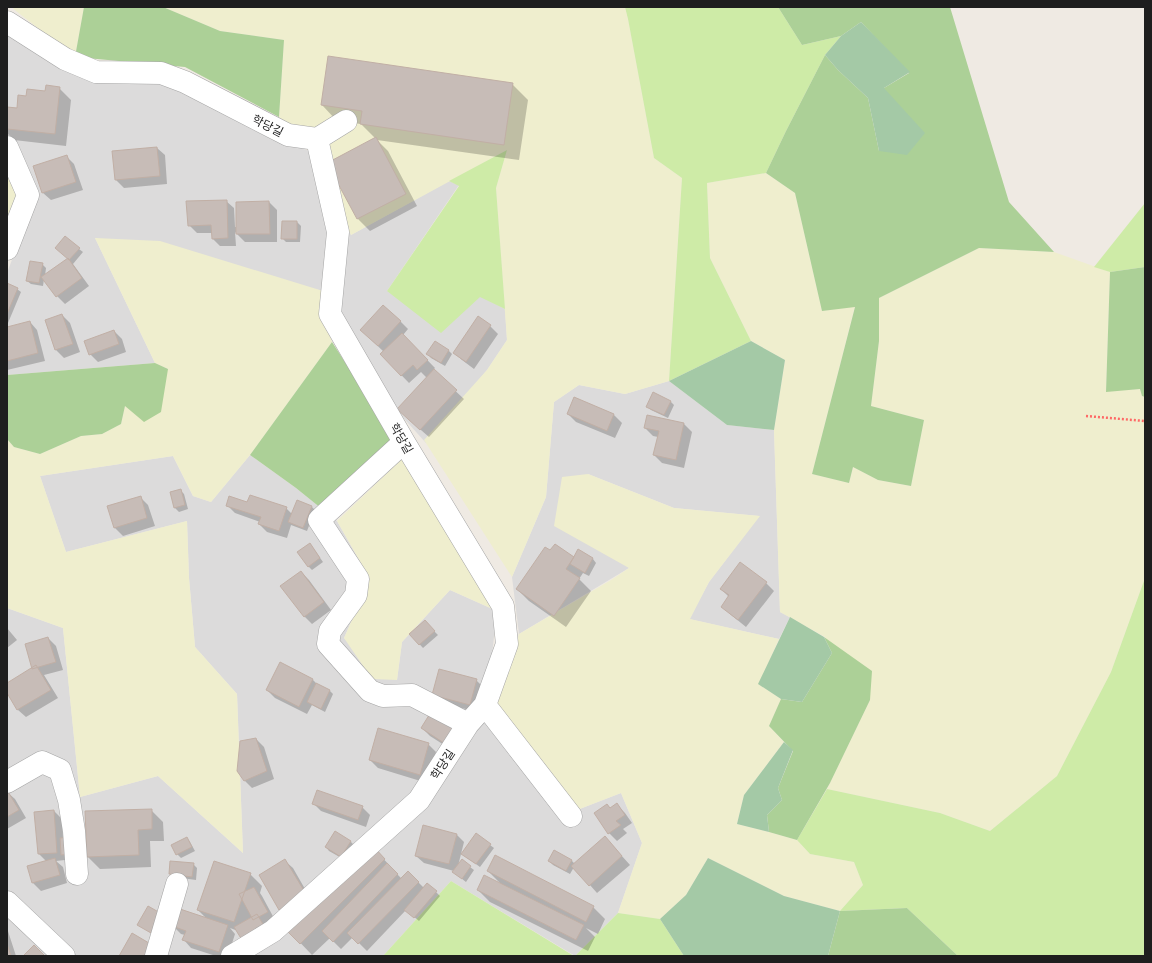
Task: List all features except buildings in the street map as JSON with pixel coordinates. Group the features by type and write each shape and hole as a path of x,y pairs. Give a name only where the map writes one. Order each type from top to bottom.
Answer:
{"street":[{"name":"학당길","path":"7,22 65,59 96,72 161,73 185,82 288,135 317,139 338,232 330,314 404,442 503,606 507,644 485,705 468,724 419,800 273,931 232,956"},
{"path":"317,139 346,121"},
{"path":"7,148 28,195 7,249"},
{"path":"404,442 319,520 358,579 356,595 330,631 328,644 370,691 383,696 412,695 468,724"},
{"path":"485,705 571,816"},
{"path":"7,782 42,762 60,770 69,800 74,831 77,874"},
{"path":"156,956 177,884"},
{"path":"7,902 64,956"}],"path":[{"path":"1086,416 1145,421"}],"shaded area":[{"path":"7,31 37,52 170,84 260,129 311,152 351,235 449,181 459,185 387,291 480,296 505,309 507,340 487,370 426,443 390,403 323,291 95,238 155,363 7,375 7,273 30,212 7,176"},
{"path":"669,381 727,425 774,430 780,612 790,617 779,639 689,619 709,582 759,516 674,508 588,474 629,568 519,634 512,577 546,497 554,402 579,385 625,394"},
{"path":"250,455 296,488 337,521 370,579 344,638 397,680 402,642 450,590 497,611 491,663 577,810 621,793 642,843 618,913 575,956 451,881 383,956 7,956 7,608 63,628 80,797 158,776 243,853 237,694 195,647 189,578 187,521 66,552 40,476 173,456 193,496 211,502"}],"green space":[{"path":"12,7 84,7 75,57 16,11"},
{"path":"84,7 163,7 220,31 284,40 279,117 185,67 75,57"},
{"path":"163,7 625,7 654,158 682,178 669,381 625,394 579,385 554,402 546,497 512,577 424,440 487,370 507,340 496,188 507,150 351,235 311,152 279,117 284,40 220,31"},
{"path":"625,7 778,7 802,45 841,36 825,55 766,173 707,183 710,258 751,341 669,381 682,178 654,158"},
{"path":"778,7 950,7 1009,202 1054,252 979,248 879,298 879,341 871,406 924,420 911,486 878,480 853,467 849,483 812,474 855,307 822,311 795,193 766,173 825,55 838,70 868,98 879,151 884,88 909,73 861,22 841,36 802,45"},
{"path":"861,22 910,72 884,88 925,133 907,155 879,151 868,98 838,70 825,55 841,36"},
{"path":"507,150 496,188 505,309 480,297 441,333 387,291 459,186 449,181"},
{"path":"766,173 795,193 822,311 855,306 812,474 849,483 853,467 878,480 911,486 924,420 871,406 879,341 879,298 979,248 1054,252 1110,272 1106,391 1140,389 1142,396 1145,397 1145,578 1111,672 1057,776 990,831 940,813 827,789 870,700 825,637 780,612 774,430 785,360 751,341 710,258 707,183"},
{"path":"7,176 20,196 7,232"},
{"path":"1145,203 1145,267 1110,272 1094,267"},
{"path":"95,238 160,241 323,291 332,342 250,455 211,502 193,496 173,456 40,476 66,552 187,521 189,578 195,647 237,694 243,853 158,776 80,797 63,628 7,608 7,439 14,447 40,454 81,436 102,434 121,424 125,406 168,369 155,363"},
{"path":"1145,267 1145,397 1142,396 1140,389 1106,392 1110,272"},
{"path":"751,341 785,360 774,430 727,425 669,381"},
{"path":"332,342 395,440 322,509 296,488 250,455"},
{"path":"155,363 168,369 161,412 144,422 125,406 121,424 102,434 81,436 40,454 14,447 7,439 7,375"},
{"path":"402,459 497,611 450,590 402,642 397,680 372,679 344,638 370,579 337,521"},
{"path":"588,474 674,508 760,516 709,582 690,619 779,639 759,684 781,699 769,726 784,742 744,795 737,824 797,840 810,854 854,862 863,885 840,911 784,896 708,858 686,895 660,919 618,913 642,843 621,793 577,810 495,707 519,634 629,568 554,526 562,477"},
{"path":"1145,578 1145,956 958,956 907,908 840,911 863,885 854,862 810,854 797,840 827,789 940,813 990,831 1057,776 1111,672"},
{"path":"790,617 824,637 832,653 802,702 781,699 758,684"},
{"path":"824,637 872,671 870,700 830,783 797,840 769,832 767,815 782,800 778,788 793,751 769,726 781,699 802,702 832,653"},
{"path":"784,742 793,750 778,788 782,800 767,815 769,832 737,824 744,795"},
{"path":"708,858 784,896 840,911 828,956 684,956 660,919 686,895"},
{"path":"451,881 574,956 383,956"},
{"path":"907,908 958,956 828,956 840,911"},
{"path":"618,913 660,919 684,956 575,956"}]}
